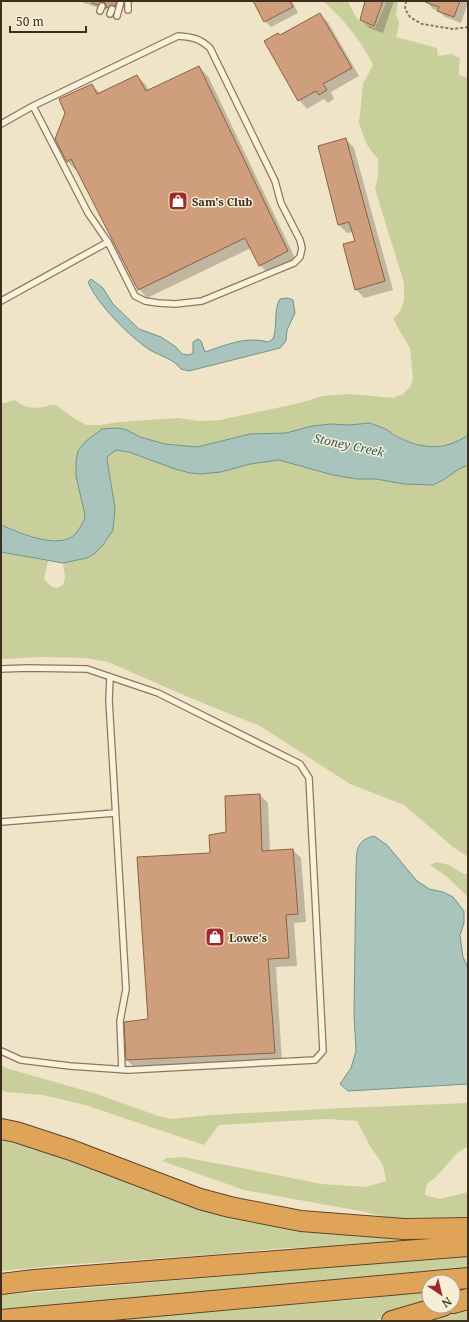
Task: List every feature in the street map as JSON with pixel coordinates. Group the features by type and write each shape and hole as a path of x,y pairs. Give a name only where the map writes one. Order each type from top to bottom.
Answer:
{"highway":[{"path":"1,1128 71,1150 200,1199 230,1207 301,1221 404,1229 468,1228"},
{"path":"1,1284 34,1280 468,1246"},
{"path":"1,1320 468,1278"},
{"path":"392,1321 421,1312"}],"lane":[{"path":"117,16 122,1"},
{"path":"128,1 128,10"},
{"path":"1,124 33,106 178,36 202,40 210,48 275,181 282,203 300,240 302,248 300,256 294,263 202,301 175,304 158,303 145,301 135,296 108,242 88,213 33,106"},
{"path":"1,301 108,242"},
{"path":"1,669 87,669 158,693 300,764 309,778 323,1051 315,1060 122,1070 22,1060 1,1051"},
{"path":"110,677 109,700 126,989 120,1021 122,1070"},
{"path":"1,822 115,813"}],"path":[{"path":"406,1 406,8 410,17 422,24 453,29 468,27"}],"green space":[{"path":"323,1 348,1 358,19 375,28 387,1 398,1 396,15 399,22 396,37 437,48 438,56 451,54 460,58 459,75 468,78 468,435 456,443 428,447 410,443 387,430 369,423 350,425 331,424 312,426 286,433 250,434 197,447 165,444 140,437 127,430 117,428 84,520 73,536 64,540 54,541 31,536 1,525 1,404 15,400 22,405 33,408 56,405 75,419 87,425 178,418 199,421 220,420 300,403 322,396 351,394 393,398 403,394 410,387 413,379 410,348 393,318 398,314 402,307 404,300 404,283 375,189 378,176 378,159 366,143 359,123 363,84 373,65 351,30"},
{"path":"116,450 129,452 190,473 201,474 221,472 250,464 279,460 333,475 357,479 376,479 404,484 433,485 468,465 468,857 453,847 404,805 350,784 260,726 108,662 85,658 41,657 1,659 1,552 48,561 44,579 51,586 57,588 63,585 65,577 63,563 87,558 115,508 107,460 108,456"},
{"path":"436,862 449,865 464,874 468,874 468,897 446,876 430,865"},
{"path":"1,1065 9,1069 97,1094 158,1116 172,1119 210,1115 468,1103 468,1146 457,1153 437,1176 427,1184 425,1195 439,1199 468,1192 468,1217 391,1218 244,1190 162,1161 167,1158 183,1157 321,1184 366,1187 386,1181 383,1165 370,1146 357,1121 327,1119 219,1125 204,1145 85,1105 43,1095 6,1092 1,1090"},
{"path":"1,1135 139,1181 407,1235 406,1244 288,1248 1,1271"},
{"path":"468,1253 468,1271 1,1310 1,1295 230,1276"},
{"path":"421,1291 421,1306 373,1321 85,1321 367,1299 379,1295"},
{"path":"468,1309 468,1321 426,1321 450,1314 461,1314 461,1311"}],"water":[{"path":"91,279 103,288 113,304 139,329 161,337 176,347 182,354 189,355 193,353 193,342 198,339 201,341 205,352 236,342 260,340 268,342 273,339 277,308 280,299 288,298 293,300 295,313 287,330 286,341 280,348 189,371 181,369 171,360 150,350 124,329 106,310 92,291 88,282"},
{"name":"Stoney Creek","path":"369,423 389,431 403,440 422,446 431,447 450,444 468,435 468,465 433,485 404,484 376,479 357,479 333,475 279,460 250,464 221,472 201,474 190,473 129,452 116,450 108,456 107,460 115,508 113,530 103,545 94,554 87,558 63,563 1,552 1,525 19,533 54,541 64,540 73,536 79,529 85,515 76,476 78,451 86,441 102,429 118,428 127,430 140,437 165,444 197,447 250,434 286,433 312,426 331,424 350,425"},
{"path":"374,836 387,845 416,880 429,889 443,892 453,897 464,911 464,923 460,935 463,957 468,968 468,1084 348,1091 340,1084 351,1068 356,1051 354,1014 357,853 360,844 363,841"}],"building":[{"path":"92,1 117,1 115,6 111,5 108,8 104,2 101,2 98,5 92,3"},
{"path":"253,1 290,1 293,7 264,22"},
{"path":"365,1 383,1 374,26 360,20"},
{"path":"425,1 460,1 454,17 437,11 439,7"},
{"path":"320,13 352,68 323,84 327,90 319,95 316,91 298,101 264,41 278,33 280,35"},
{"name":"Sam's Club","path":"199,66 288,251 259,266 245,238 138,290 71,159 67,162 55,139 65,113 59,99 92,84 97,94 137,75 146,91"},
{"path":"346,138 385,281 355,290 343,244 355,241 349,222 338,225 318,146"},
{"name":"Lowe's","path":"260,794 262,851 293,849 298,914 286,915 289,958 268,959 275,1053 126,1060 124,1022 148,1019 137,857 210,853 209,835 226,832 225,796"}],"place":[{"name":"Sam's Club","path":"178,201"},
{"name":"Lowe's","path":"215,937"}]}
